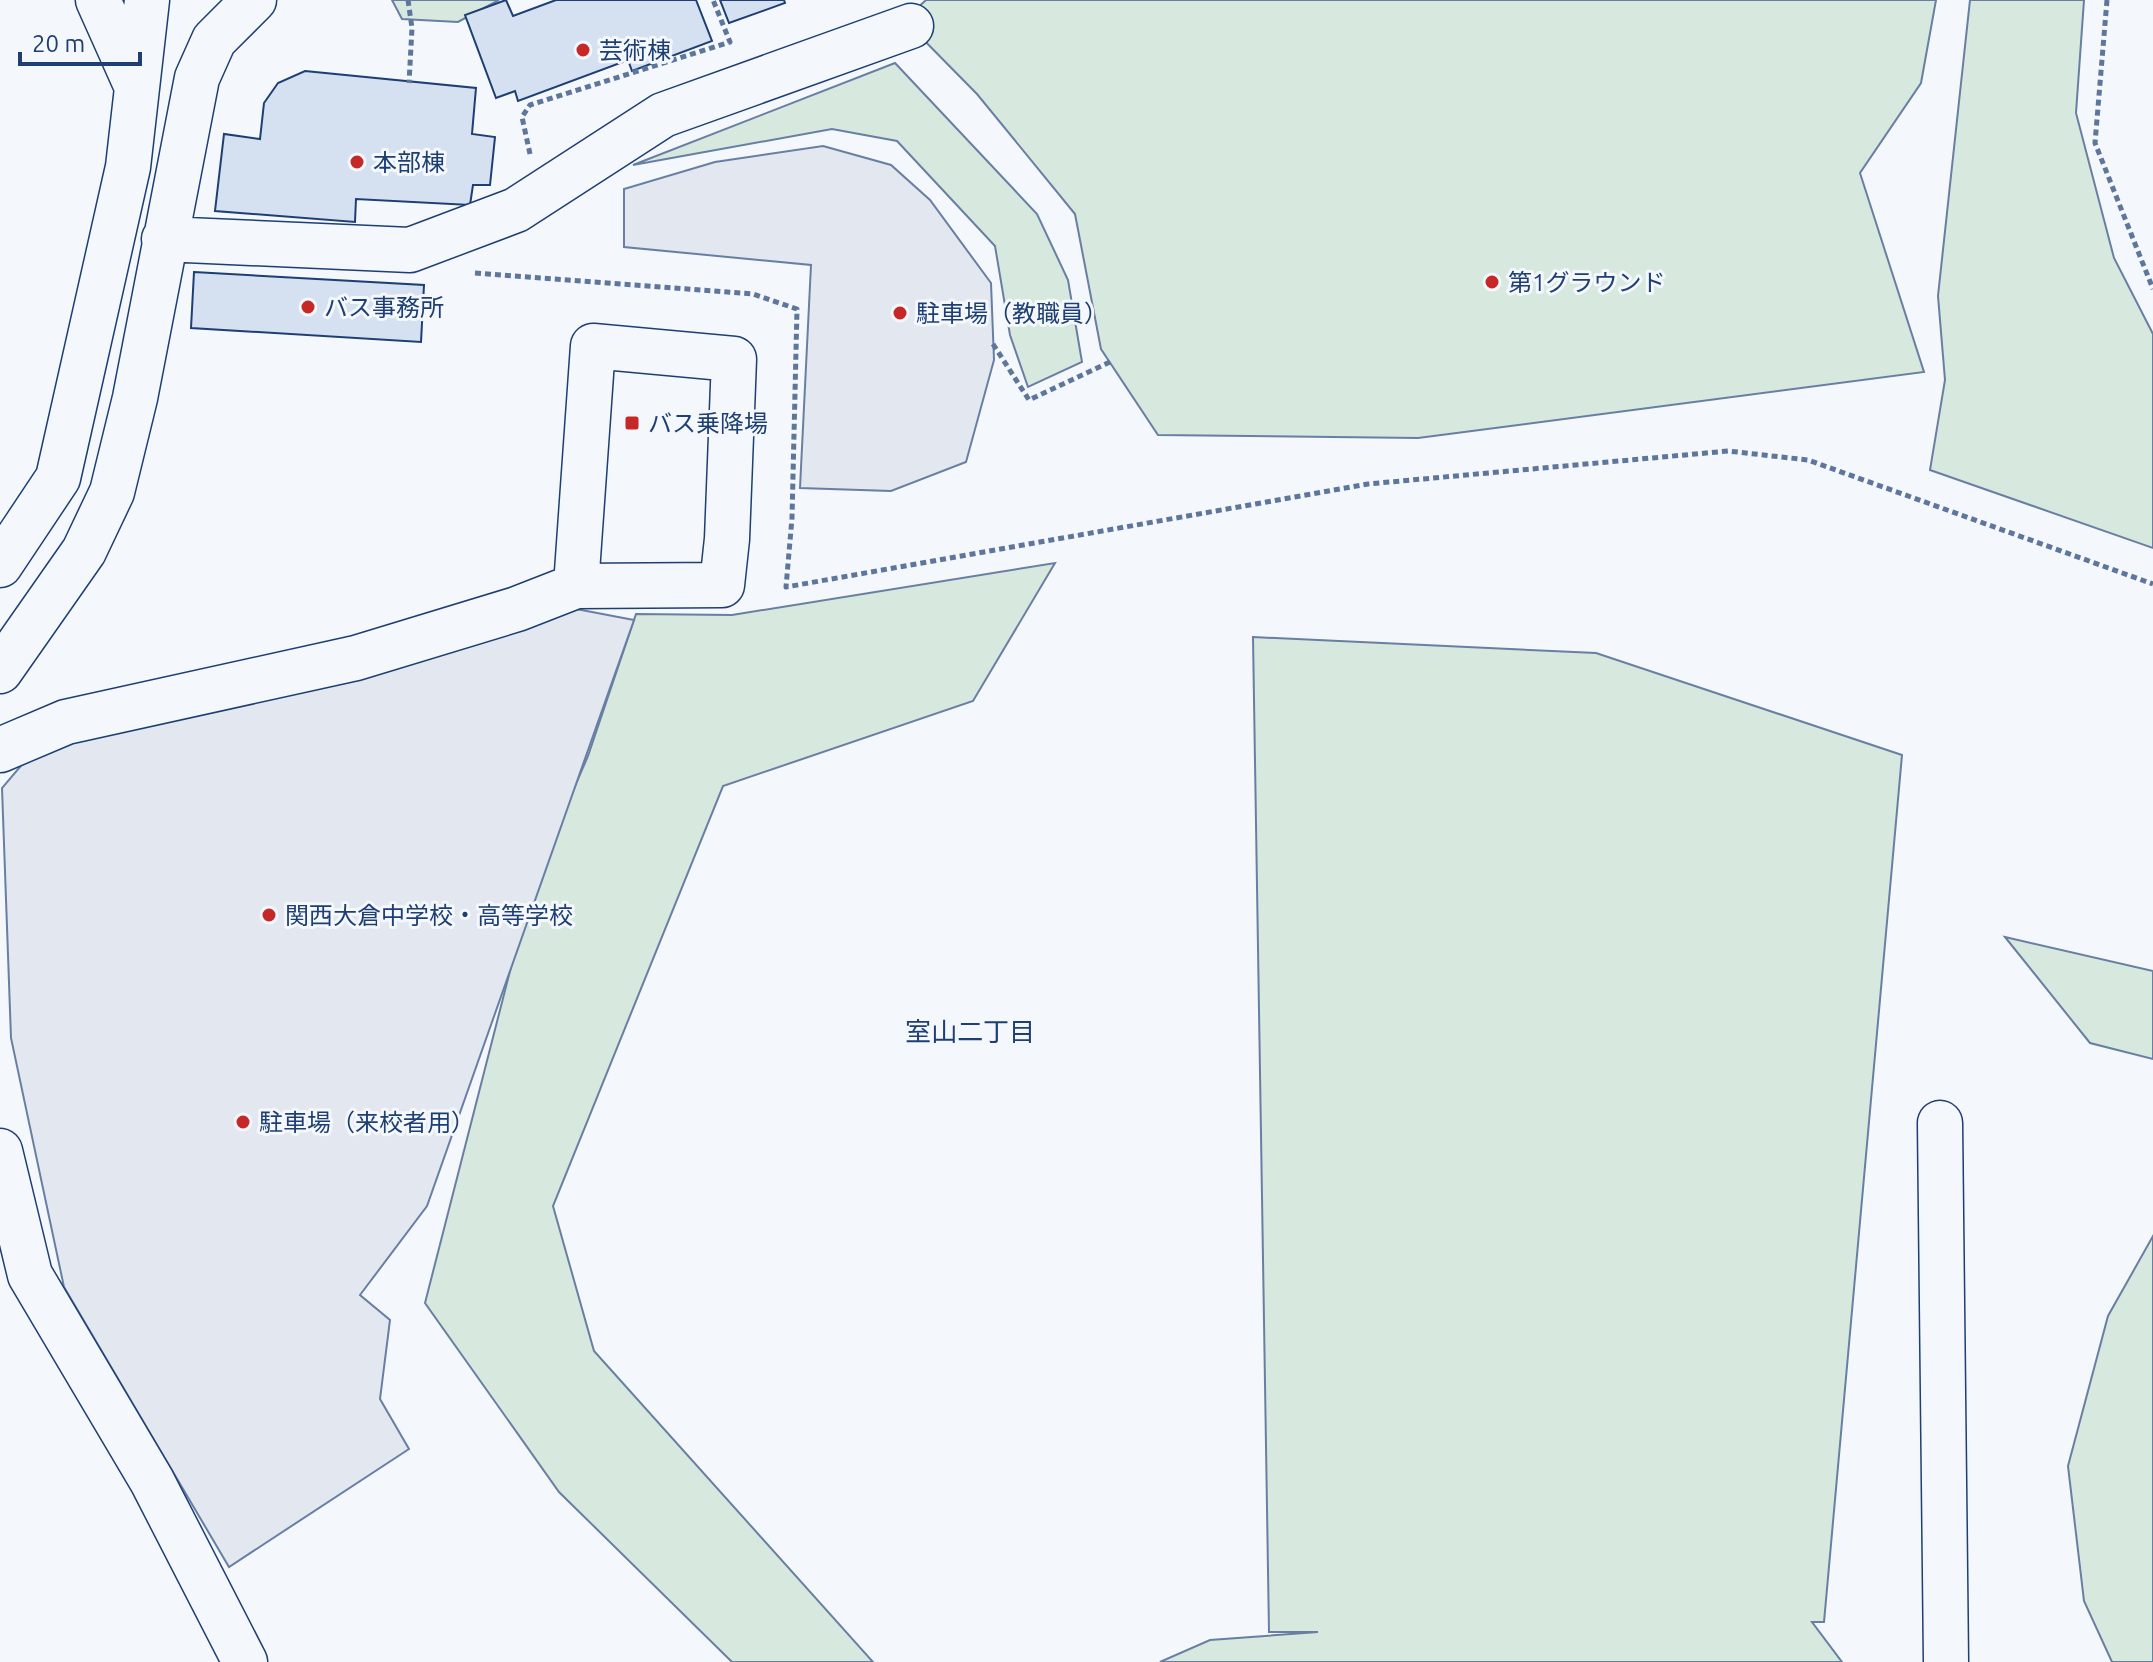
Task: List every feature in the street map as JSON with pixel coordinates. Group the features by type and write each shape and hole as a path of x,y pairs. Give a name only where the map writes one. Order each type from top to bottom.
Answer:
{"street":[{"path":"98,0 136,85"},
{"path":"0,565 58,478 128,167 147,0"},
{"path":"0,671 84,551 112,492 135,398 197,78 214,40 254,0"},
{"path":"164,239 410,250 516,210 663,115 911,26"},
{"path":"0,750 66,722 356,658 517,609 576,586 722,585 727,539 734,359 593,346 576,586"},
{"path":"1940,1123 1946,1662"},
{"path":"0,1151 30,1275 152,1481 245,1662"}],"path":[{"path":"408,0 412,28 409,83"},
{"path":"538,195 522,117 530,105 730,42 713,0"},
{"path":"2107,0 2095,143 2153,289"},
{"path":"993,344 1029,400 1110,362"},
{"path":"792,518 786,587 1368,484 1728,451 1808,460 2153,584"}],"shaded area":[{"path":"392,0 499,0 458,22 402,19"},
{"name":"第1グラウンド","path":"926,0 1936,0 1921,83 1860,173 1924,372 1418,438 1158,435 1101,349 1075,214 977,94 904,20"},
{"path":"1970,0 2084,0 2076,113 2114,258 2153,334 2153,548 1930,470 1945,380 1938,296"},
{"path":"895,63 1037,214 1068,280 1082,362 1028,387 1010,335 995,246 897,141 832,129 633,165"},
{"name":"駐車場（教職員）","path":"823,146 891,165 930,200 991,283 994,360 966,462 891,491 800,488 811,265 624,247 624,189 715,162"},
{"path":"1055,563 973,701 723,786 553,1206 594,1351 873,1662 732,1662 559,1492 425,1303 532,885 588,756 636,614 732,615"},
{"name":"駐車場（来校者用）","path":"571,608 634,620 427,1206 360,1295 390,1320 380,1399 409,1449 229,1567 64,1287 11,1038 2,788 31,754"},
{"path":"1253,637 1596,653 1902,755 1824,1622 1812,1622 1842,1662 1160,1662 1210,1640 1318,1632 1269,1632"},
{"path":"2005,937 2153,971 2153,1059 2090,1043"},
{"path":"2153,1236 2153,1662 2112,1662 2084,1601 2068,1466 2108,1316"}],"building":[{"name":"芸術棟","path":"506,0 513,16 556,0 696,0 712,41 632,71 628,60 518,101 515,91 496,98 465,15"},
{"path":"720,0 784,0 785,3 729,23"},
{"name":"本部棟","path":"305,71 476,88 472,134 495,137 490,185 473,185 470,205 356,199 355,222 215,211 224,134 260,139 264,103 278,83"},
{"name":"バス事務所","path":"194,272 424,285 421,342 191,328"}],"place":[{"name":"芸術棟","path":"583,50"},
{"name":"本部棟","path":"357,162"},
{"name":"第1グラウンド","path":"1492,282"},
{"name":"バス事務所","path":"308,307"},
{"name":"駐車場（教職員）","path":"900,313"},
{"name":"バス乗降場","path":"632,423"},
{"name":"関西大倉中学校・高等学校","path":"269,915"},
{"name":"駐車場（来校者用）","path":"243,1122"}],"district":[{"name":"室山二丁目","path":"970,1031"}]}
